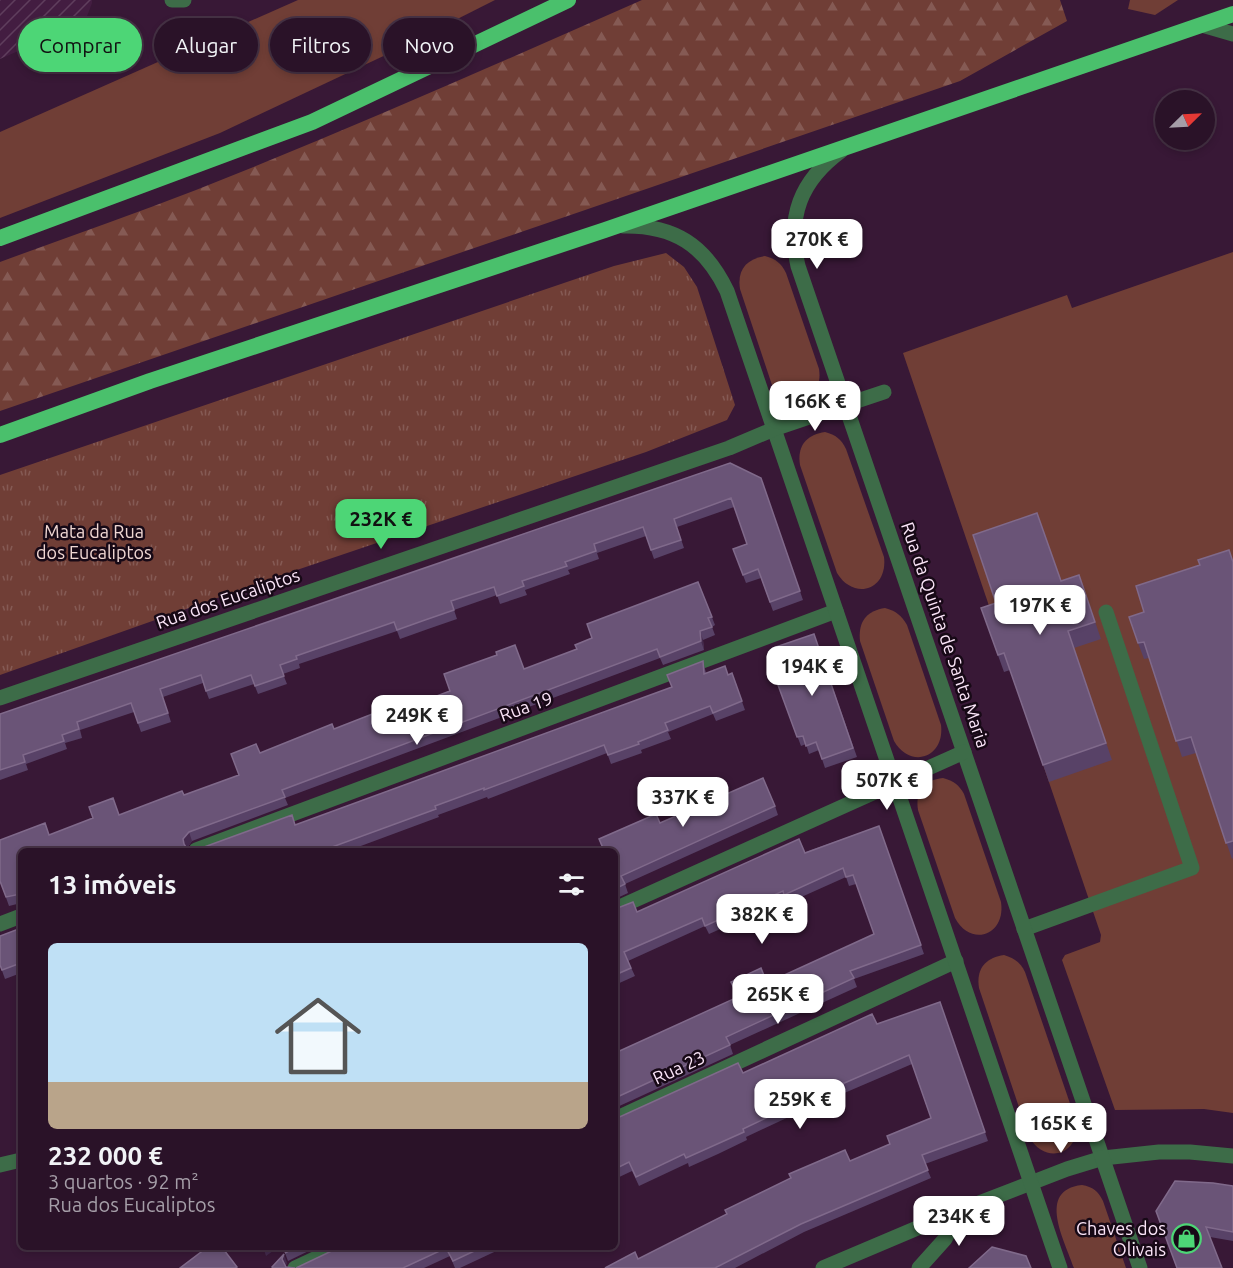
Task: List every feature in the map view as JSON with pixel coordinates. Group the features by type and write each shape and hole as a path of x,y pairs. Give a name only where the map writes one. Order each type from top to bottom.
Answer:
{"highway":[{"path":"0,238 312,122 568,0"},
{"path":"0,435 150,381 605,230 1233,14"}],"street":[{"path":"172,0 184,0"},
{"path":"1202,25 1233,34"},
{"name":"Rua da Quinta de Santa Maria","path":"857,144 826,163 803,193 796,210 793,229 798,266 1140,1268"},
{"path":"605,230 623,226 642,226 660,229 678,236 707,258 727,291 1060,1268"},
{"name":"Rua dos Eucaliptos","path":"0,698 729,448 774,429 884,392"},
{"name":"Rua 19","path":"201,848 836,612"},
{"path":"1024,929 1192,867 1106,612"},
{"path":"618,908 964,752"},
{"path":"0,924 18,917"},
{"name":"Rua 23","path":"618,1118 956,961"},
{"path":"823,1268 842,1264 948,1215 1103,1158 1176,1152 1233,1156"},
{"path":"0,1165 18,1161"},
{"path":"920,1268 945,1239 952,1226 948,1215"},
{"path":"295,1268 333,1250"}],"shaded area":[{"path":"0,0 92,0 85,18 18,18 18,51 0,59"}],"green space":[{"path":"298,0 495,0 459,18 383,18 383,56 371,62 371,18 270,18 270,72 350,72 220,133 0,218 0,132 135,72 142,72 142,69 154,64 154,72 258,72 257,18"},
{"path":"642,0 1060,0 1067,21 960,81 0,411 0,262 252,168"},
{"path":"1130,0 1178,0 1155,15 1128,9"},
{"path":"1233,252 1233,1113 1204,1109 1115,1110 1062,960 1065,955 1100,942 1101,935 903,353 1067,295 1072,308"},
{"name":"Mata da Rua dos Eucaliptos","path":"666,253 684,267 697,287 735,405 727,420 646,452 282,575 0,675 0,475 614,266"},
{"path":"765,256 778,262 786,273 819,369 816,389 804,400 788,399 779,394 772,385 740,289 740,276 744,266"},
{"path":"825,432 838,438 846,449 884,557 881,577 868,588 852,587 844,582 837,573 800,465 800,452 804,442"},
{"path":"885,608 898,614 907,625 941,725 938,745 925,756 909,755 901,750 894,741 860,641 860,628 865,618 878,609"},
{"path":"943,778 956,784 964,794 1001,902 998,923 986,934 970,933 955,918 918,810 918,797 922,788 931,781"},
{"path":"1004,955 1016,961 1025,972 1076,1121 1073,1142 1061,1152 1044,1151 1036,1146 1029,1137 979,988 979,975 983,966 997,956"},
{"path":"1082,1185 1095,1190 1103,1201 1126,1268 1074,1268 1060,1231 1057,1206 1060,1196 1068,1189"}],"building":[{"path":"730,463 761,478 800,591 770,602 758,569 743,575 733,549 747,544 731,498 674,519 681,540 651,550 643,527 594,544 596,551 565,562 567,566 522,581 524,586 497,596 494,587 451,601 454,610 397,630 394,622 296,656 297,659 280,665 284,676 255,686 251,675 206,691 201,675 160,689 168,713 138,723 131,703 77,722 79,729 62,735 64,741 23,755 25,762 0,770 0,714"},
{"path":"1037,513 1061,581 1079,575 1095,622 1068,631 1106,743 1043,765 1004,653 998,655 981,608 996,603 973,535"},
{"path":"1229,550 1233,562 1233,841 1226,843 1191,737 1176,741 1144,642 1138,643 1129,617 1144,612 1136,586 1200,565 1198,560"},
{"path":"698,582 712,617 708,618 712,627 700,631 701,641 660,657 657,649 282,790 285,797 189,832 183,839 186,848 18,848 18,895 6,897 0,881 0,840 45,823 49,835 93,818 89,807 113,798 119,815 182,791 184,795 239,775 231,754 256,744 260,753 332,724 334,729 403,702 405,708 450,691 444,674 497,655 496,652 515,645 524,669 577,649 575,645 592,638 587,624"},
{"path":"814,634 853,748 822,759 816,742 806,746 803,736 797,737 778,685 786,683 773,648"},
{"path":"703,661 704,674 725,666 728,675 732,673 742,701 713,713 710,706 665,723 668,730 608,755 604,745 435,806 436,809 329,848 201,848 292,815 295,825 672,687 667,675"},
{"path":"763,778 775,806 621,876 625,884 618,888 618,848 603,848 599,839 656,814 660,823"},
{"path":"879,826 921,945 850,971 854,978 726,1037 730,1045 618,1097 618,1052 738,997 731,982 761,968 767,983 874,934 853,875 846,877 843,868 784,895 783,891 705,926 702,918 624,952 631,968 618,974 618,908 633,902 637,912 799,839 805,853"},
{"path":"18,929 18,964 2,970 0,965 0,936"},
{"path":"940,1002 985,1132 922,1155 928,1170 801,1224 715,1268 605,1268 635,1252 638,1259 727,1214 725,1210 791,1178 789,1174 845,1150 850,1161 890,1144 887,1136 931,1118 909,1055 789,1107 743,1129 744,1132 686,1158 684,1154 636,1177 629,1162 618,1168 618,1118 738,1063 743,1073 872,1014 877,1024"},
{"path":"1175,1181 1233,1186 1233,1232 1206,1227 1222,1268 1177,1268 1156,1211"},
{"path":"992,1247 1026,1256 1031,1268 969,1268"},
{"path":"204,1250 224,1250 237,1267 235,1268 180,1268"},
{"path":"334,1250 442,1250 403,1268 296,1268"},
{"path":"447,1250 476,1250 453,1261"},
{"path":"284,1254 282,1259 286,1267 295,1268 273,1268 272,1267"}],"place":[{"name":"Chaves dos Olivais","path":"1187,1239"}]}
